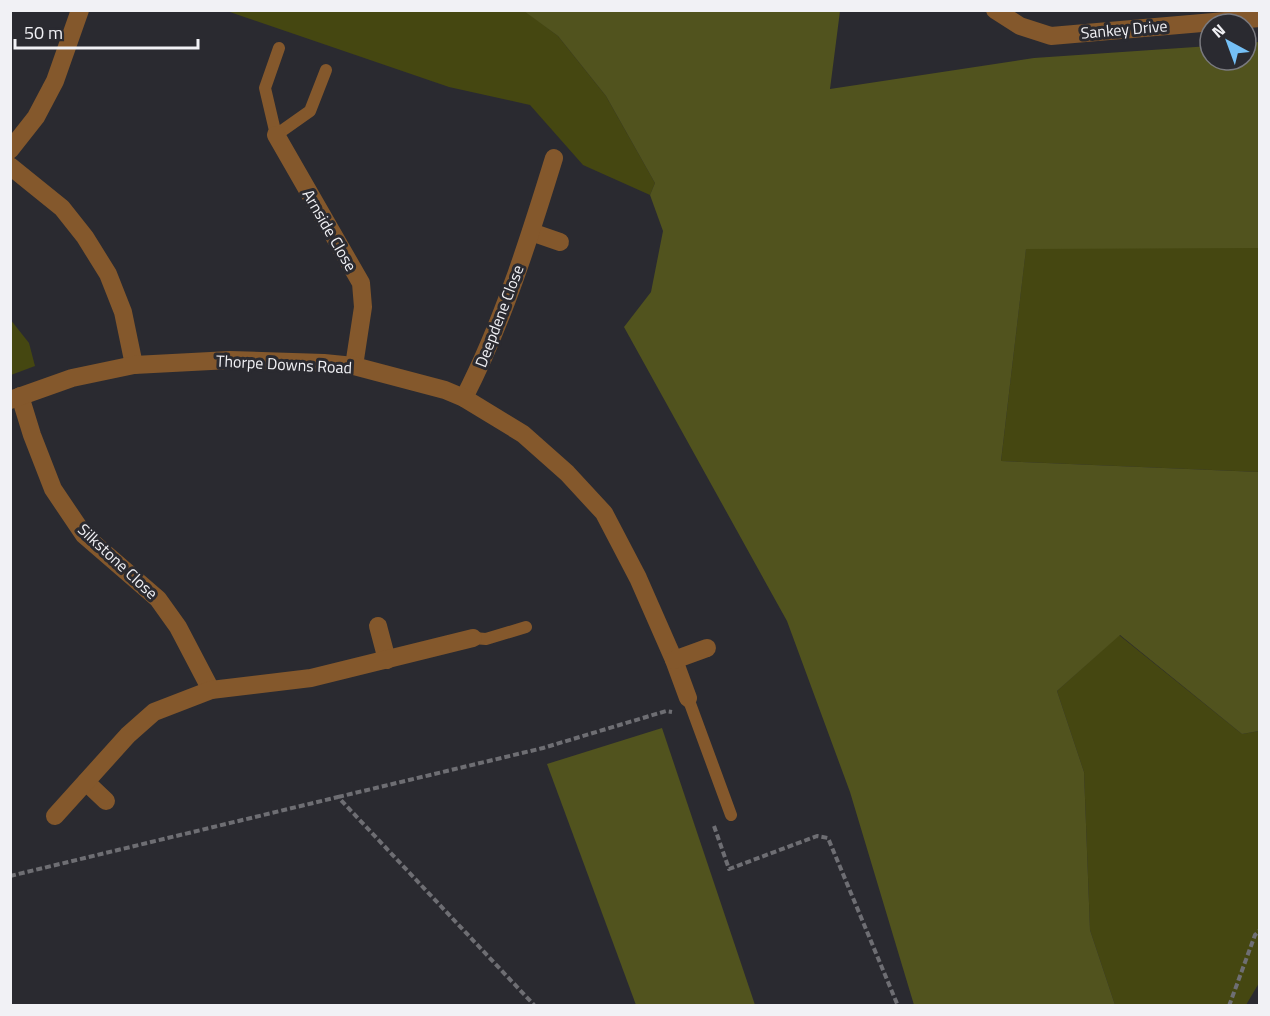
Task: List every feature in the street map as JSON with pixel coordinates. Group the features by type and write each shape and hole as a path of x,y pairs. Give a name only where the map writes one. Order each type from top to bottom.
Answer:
{"street":[{"path":"10,150 36,117 55,81 80,10"},
{"name":"Sankey Drive","path":"995,10 1020,26 1051,36 1260,18"},
{"name":"Arnside Close","path":"276,135 361,283 363,307 354,366"},
{"name":"Deepdene Close","path":"464,398 482,362 531,232 554,158"},
{"path":"10,166 62,208 85,237 108,274 123,312 134,365"},
{"path":"531,232 560,242"},
{"name":"Thorpe Downs Road","path":"15,398 72,378 134,365 230,360 354,366 445,390 464,398 523,434 567,472 604,513 638,578 688,698"},
{"name":"Silkstone Close","path":"15,398 53,489 84,534 158,599 178,627 211,690"},
{"path":"378,626 387,660"},
{"path":"55,816 128,735 154,712 211,690 311,678 473,638"},
{"path":"674,660 707,648"},
{"path":"86,782 106,801"}],"lane":[{"path":"279,48 265,88 276,135 310,111 326,70"},
{"path":"473,638 486,639 526,627"},
{"path":"688,698 730,815"}],"path":[{"path":"10,876 543,748 666,711 676,713 688,698"},
{"path":"338,798 535,1005"},
{"path":"714,824 729,869 817,836 828,837 898,1005"},
{"path":"1229,1005 1255,935 1260,930"}],"shaded area":[{"path":"524,10 558,36 606,96 655,183 650,195 583,165 530,105 449,87 227,11"},
{"path":"524,11 840,11 830,89 1034,58 1198,47 1198,72 1258,72 1259,42 1259,248 1026,249 1001,461 1259,472 1259,731 1242,734 1120,635 1057,691 1084,772 1090,930 1115,1005 914,1005 850,792 787,621 624,327 651,292 663,231 650,195 655,183 606,96 558,36"},
{"path":"1026,248 1259,248 1259,472 1001,461"},
{"path":"10,319 29,343 35,366 11,375"},
{"path":"1119,635 1242,734 1259,731 1259,983 1246,1005 1115,1005 1090,930 1084,772 1057,691"},
{"path":"662,728 755,1005 636,1005 547,764"}]}
